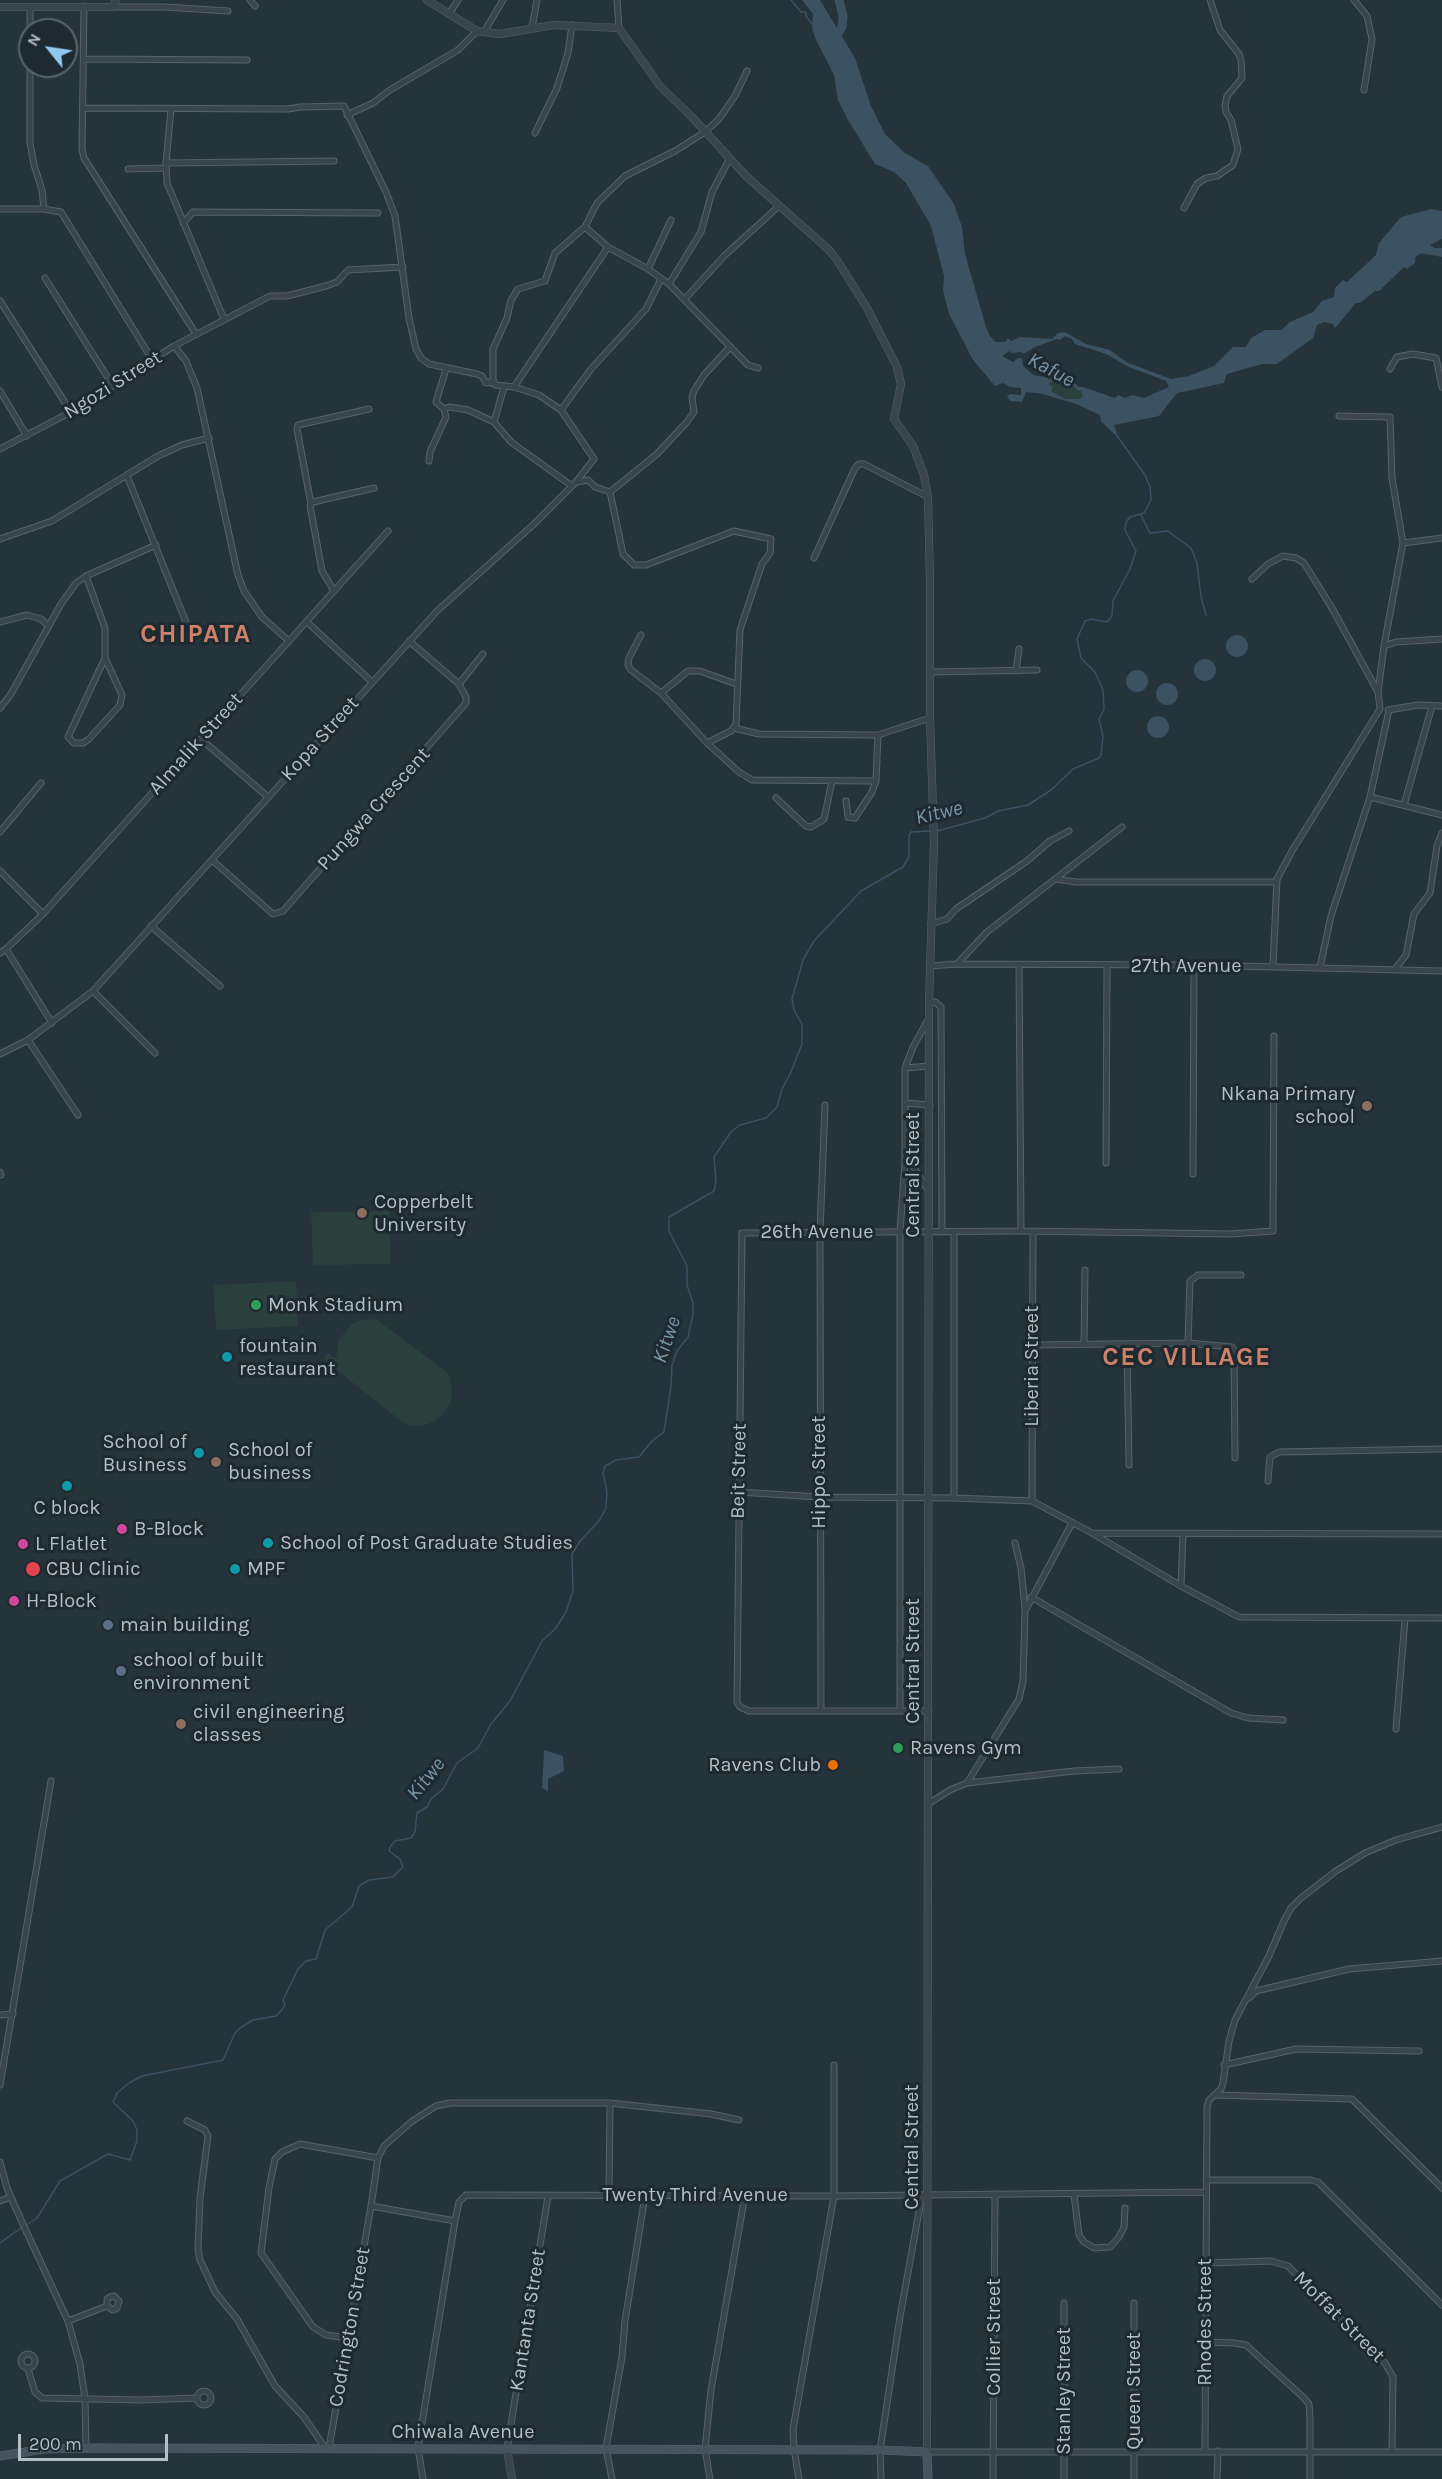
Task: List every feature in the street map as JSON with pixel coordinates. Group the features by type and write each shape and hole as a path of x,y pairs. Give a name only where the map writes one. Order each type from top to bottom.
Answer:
{"main road":[{"name":"Chiwala Avenue","path":"0,2456 44,2449 86,2448 606,2448 927,2452"},
{"name":"Central Street","path":"927,2452 928,2479"}],"street":[{"path":"250,0 255,6"},
{"path":"427,0 480,32 500,34 532,28 572,25 620,28 617,0"},
{"path":"450,14 458,0"},
{"path":"348,115 373,103 390,90 452,54 480,32 503,0"},
{"path":"532,28 537,0"},
{"path":"1184,208 1197,184 1206,178 1217,176 1233,165 1238,149 1225,106 1227,96 1242,78 1241,60 1235,48 1220,30 1210,0"},
{"path":"1354,0 1368,19 1372,39 1364,90"},
{"path":"0,7 84,6 114,3 228,11"},
{"path":"84,6 82,149 84,158 196,334"},
{"path":"30,7 30,143 42,190 44,209"},
{"path":"535,133 557,88 568,53 572,25"},
{"name":"Central Street","path":"620,28 660,86 778,206 829,250 873,318 900,375 901,393 894,419 913,446 920,461 928,497 930,718 934,843 929,1002 929,1710 925,2195 927,2452"},
{"path":"84,59 247,60"},
{"path":"496,385 492,376 493,349 507,318 514,293 518,289 545,281 555,253 585,227 597,203 625,176 675,151 705,132 727,108 747,71"},
{"path":"84,108 288,110 344,106 386,192 395,216 409,318 416,349 424,361 446,369 477,374 482,376 486,383 514,387 539,395 561,410 577,386 646,309 661,279"},
{"path":"171,109 166,166 167,183 224,319"},
{"path":"669,284 701,232 712,192 730,158"},
{"path":"128,168 334,161"},
{"path":"685,299 724,256 778,206"},
{"path":"0,209 44,209 61,212 153,361"},
{"path":"183,223 193,212 378,213"},
{"path":"648,269 671,220"},
{"path":"585,227 608,248 648,269 669,284 748,365 758,368"},
{"path":"514,387 608,248"},
{"name":"Ngozi Street","path":"0,449 71,412 174,346 270,296 287,296 326,286 337,282 348,270 403,267"},
{"path":"45,278 113,386"},
{"path":"0,301 71,412"},
{"path":"174,346 186,361 192,376 209,438 238,575 244,591 262,617 289,641"},
{"path":"610,492 657,454 686,423 694,412 694,391 704,375 730,347"},
{"path":"1390,369 1397,357 1413,354 1436,358 1442,387"},
{"path":"429,461 430,452 446,417 444,409 436,402 446,369"},
{"path":"494,422 504,387"},
{"path":"0,391 27,436"},
{"path":"444,409 455,407 468,410 494,422 511,442 574,484 588,480 596,487 610,492"},
{"path":"334,591 322,571 297,429 298,425 369,409"},
{"name":"Kopa Street","path":"0,1054 28,1040 93,991 409,640 454,594 514,544 574,484 594,459 561,410"},
{"path":"1273,966 1277,882 1292,851 1380,709 1378,692 1384,646 1403,543 1392,477 1390,417 1340,416"},
{"path":"0,539 52,521 169,450 209,438"},
{"path":"814,558 855,468 859,464 864,464 928,497"},
{"path":"127,476 186,622"},
{"path":"311,504 374,488"},
{"path":"610,492 623,554 634,565 646,565 734,531 771,539 770,553 762,564 742,619 734,728"},
{"name":"Almalik Street","path":"0,953 43,914 388,531"},
{"path":"1403,543 1442,538"},
{"path":"0,708 11,694 69,591 86,576 156,545"},
{"path":"1252,579 1268,564 1283,556 1296,558 1304,563 1332,608 1378,692"},
{"path":"86,576 105,628 105,658 122,695 120,705 89,739 83,743 74,743 68,737 105,658"},
{"path":"0,622 27,615 49,626"},
{"path":"306,622 371,681"},
{"path":"641,635 628,665 636,676 661,693 707,743 739,772 752,780 876,781"},
{"path":"1384,646 1442,639"},
{"path":"409,640 459,684 483,654"},
{"path":"1016,671 1019,649"},
{"path":"930,672 1037,670"},
{"path":"661,693 688,671 700,671 736,684"},
{"name":"Pungwa Crescent","path":"212,860 273,914 283,911 464,708 466,697 459,684"},
{"path":"1380,709 1389,710 1418,705 1442,706"},
{"path":"1404,805 1432,706"},
{"path":"1320,967 1331,916 1370,797 1389,710"},
{"path":"707,743 734,728 759,734 878,735 930,718"},
{"path":"846,801 848,817 855,818 872,792 876,781 878,735"},
{"path":"201,739 268,797"},
{"path":"776,798 806,826 811,826 824,819 832,782"},
{"path":"0,832 41,783"},
{"path":"1370,797 1441,814 1442,807"},
{"path":"957,964 987,932 1122,826"},
{"path":"931,924 947,919 956,909 1027,861 1050,841 1069,831"},
{"path":"1395,969 1406,955 1414,914 1430,893 1437,846 1442,833"},
{"path":"0,872 43,914"},
{"path":"1055,879 1076,882 1277,882"},
{"path":"151,926 220,986"},
{"path":"6,949 52,1023"},
{"name":"27th Avenue","path":"930,966 957,964 1194,965 1442,970"},
{"path":"1193,1174 1194,965"},
{"path":"1019,966 1021,1231"},
{"path":"1106,1163 1107,966"},
{"path":"93,991 155,1053"},
{"path":"929,1002 935,1002 940,1006 942,1232"},
{"path":"900,1710 900,1232 905,1161 905,1068 929,1017"},
{"name":"26th Avenue","path":"742,1233 1033,1231 1231,1234 1273,1231 1274,1036"},
{"path":"28,1040 78,1115"},
{"path":"905,1068 929,1066"},
{"path":"905,1103 930,1105"},
{"name":"Hippo Street","path":"820,1711 820,1232 825,1105"},
{"path":"905,1161 911,1163 929,1192"},
{"name":"Liberia Street","path":"1032,1501 1033,1231"},
{"path":"954,1232 954,1498"},
{"name":"Beit Street","path":"742,1233 736,1698 740,1707 749,1711 820,1711"},
{"path":"1084,1344 1085,1270"},
{"path":"1188,1343 1190,1281 1198,1275 1240,1275"},
{"path":"1033,1345 1188,1343 1228,1345 1234,1350 1235,1458"},
{"path":"1127,1345 1129,1465"},
{"path":"1268,1481 1270,1457 1279,1452 1442,1449"},
{"path":"738,1492 819,1497 1032,1501 1239,1617 1442,1618"},
{"path":"1025,1611 1072,1522"},
{"path":"1092,1533 1442,1534"},
{"path":"1181,1586 1183,1534"},
{"path":"966,1783 1022,1691 1025,1611 1016,1543"},
{"path":"1032,1597 1231,1713 1248,1718 1283,1720"},
{"path":"1396,1729 1405,1619"},
{"path":"820,1711 929,1710"},
{"path":"928,1804 966,1783 1074,1771 1119,1769"},
{"path":"0,2085 51,1780"},
{"name":"Rhodes Street","path":"1205,2451 1207,2107 1209,2100 1223,2083 1224,2065 1235,2020 1291,1908 1307,1892 1365,1853 1396,1840 1442,1827"},
{"path":"1243,2003 1256,1991 1349,1969 1442,1961"},
{"path":"0,2015 13,2014"},
{"path":"1224,2065 1296,2049 1419,2051"},
{"path":"799,2479 793,2429 834,2196 834,2065"},
{"path":"1215,2095 1352,2099 1442,2188"},
{"path":"348,2338 327,2335 313,2327 261,2253 268,2188 275,2160 282,2152 300,2144 378,2158 384,2146 411,2122 443,2103 610,2103 711,2114 739,2120"},
{"path":"609,2195 610,2103"},
{"path":"187,2121 205,2130 208,2136 198,2238 198,2249 203,2268 215,2292 237,2319 275,2386 327,2448"},
{"name":"Codrington Street","path":"327,2448 378,2158"},
{"path":"0,2162 11,2197 68,2321 80,2364 86,2399 86,2448"},
{"path":"1206,2180 1311,2180 1318,2182 1442,2305"},
{"name":"Twenty Third Avenue","path":"455,2221 462,2197 466,2195 834,2196 1206,2192"},
{"name":"Collier Street","path":"993,2479 995,2194"},
{"path":"710,2479 705,2449 721,2322 745,2195"},
{"path":"881,2479 880,2450 925,2195"},
{"path":"1074,2195 1078,2235 1094,2248 1110,2247 1119,2237 1124,2227 1125,2208"},
{"name":"Kantanta Street","path":"512,2479 507,2449 548,2196"},
{"path":"612,2479 606,2448 622,2357 625,2321 645,2196"},
{"path":"0,2201 11,2197"},
{"path":"371,2206 455,2221 418,2448 423,2479"},
{"name":"Moffat Street","path":"1206,2263 1278,2262 1288,2266 1301,2278 1391,2370 1393,2385 1392,2451"},
{"name":"Stanley Street","path":"1064,2303 1064,2479"},
{"name":"Queen Street","path":"1134,2303 1134,2479"},
{"path":"68,2321 107,2306"},
{"path":"1205,2343 1246,2345 1304,2398 1310,2409 1310,2479"},
{"path":"28,2369 38,2396 86,2399 196,2398"},
{"path":"1217,2479 1218,2451"},
{"path":"927,2452 1442,2452"}],"green space":[{"path":"1054,381 1071,384 1081,391 1083,397 1065,399 1051,391 1049,385"},
{"path":"389,1211 391,1264 313,1265 311,1212"},
{"name":"Monk Stadium","path":"296,1281 298,1326 216,1330 213,1285"},
{"path":"376,1319 449,1374 452,1390 451,1401 442,1416 433,1422 423,1426 406,1425 323,1359 327,1353 336,1358 339,1339 352,1324 361,1320"}],"water":[{"path":"802,0 820,0 855,58 871,106 885,134 905,153 928,166 954,204 962,227 965,254 986,327 996,342 1005,342 1008,338 1011,341 1020,337 1052,339 1058,333 1065,332 1086,344 1110,350 1126,362 1171,379 1189,376 1214,366 1233,347 1246,347 1251,338 1265,330 1281,330 1290,322 1313,312 1322,301 1334,297 1335,288 1343,280 1347,282 1376,255 1379,243 1401,217 1431,209 1442,211 1442,239 1430,245 1442,248 1442,257 1421,253 1415,258 1415,263 1407,269 1404,267 1379,291 1375,291 1360,303 1356,303 1336,327 1324,322 1317,325 1313,338 1277,364 1262,364 1227,374 1224,383 1177,393 1159,416 1114,425 1117,433 1114,434 1101,421 1100,415 1076,404 1043,394 1026,392 1022,402 1010,401 1007,396 1021,395 1021,388 1010,387 1003,383 995,386 973,360 949,314 943,290 944,276 931,226 906,183 894,172 875,164 848,120 838,100 834,75 812,28 813,14","holes":["1065,336 1072,339 1075,344 1106,354 1129,367 1166,381 1169,387 1144,398 1132,395 1125,398 1118,395 1115,398 1079,387 1075,383 1034,375 1023,366 1022,358 1013,362 1002,356 1010,351 1023,354","1054,381 1071,384 1081,391 1083,397 1065,399 1051,391 1053,387 1049,384"]},
{"path":"1237,635 1245,638 1248,646 1245,654 1237,657 1229,654 1226,646 1229,638"},
{"path":"1205,659 1213,662 1216,670 1213,678 1205,681 1197,678 1194,670 1197,662"},
{"path":"1137,670 1145,673 1148,681 1145,689 1137,692 1129,689 1126,681 1129,673"},
{"path":"1167,683 1175,686 1178,694 1175,702 1167,705 1159,702 1156,694 1159,686"},
{"path":"1158,716 1166,719 1169,727 1166,735 1158,738 1150,735 1147,727 1150,719"},
{"path":"544,1750 563,1756 564,1771 548,1779 548,1791 542,1788"}],"waterway":[{"path":"791,0 801,12 806,12 812,24"},
{"path":"834,40 842,27 843,16 839,0"},
{"name":"Kitwe","path":"937,831 985,818 998,811 1028,805 1051,790 1073,769 1101,755 1103,736 1099,719 1104,709 1103,690 1095,672 1081,658 1077,639 1085,621 1092,619 1107,622 1112,616 1113,601 1130,569 1136,551 1125,530 1126,522 1130,517 1144,513 1151,500 1150,487 1145,475 1115,433"},
{"path":"1141,515 1150,533 1168,531 1191,548 1197,563 1201,597 1206,615"},
{"name":"Kitwe","path":"25,2226 37,2218 60,2181 108,2154 130,2160 137,2141 137,2130 133,2121 113,2102 117,2093 142,2076 223,2060 235,2033 240,2028 253,2020 276,2016 281,2011 285,2005 283,2000 298,1969 306,1961 316,1959 325,1930 352,1907 359,1886 369,1880 393,1877 403,1867 400,1859 389,1851 390,1847 395,1841 411,1838 415,1832 417,1813 427,1807 431,1799 443,1789 457,1763 478,1748 491,1724 510,1701 542,1641 556,1628 566,1612 573,1591 572,1554 580,1541 599,1521 606,1508 607,1492 603,1473 605,1466 616,1460 639,1457 652,1441 664,1432 672,1365 677,1351 688,1337 693,1314 693,1303 687,1285 687,1266 669,1231 669,1217 714,1191 716,1180 714,1157 731,1132 740,1125 766,1118 777,1107 782,1089 802,1044 802,1024 794,1010 792,999 803,960 814,941 861,891 903,867 909,857 911,832 930,831"},
{"name":"Kitwe","path":"0,2243 21,2228"}],"place":[{"name":"Nkana Primary school","path":"1367,1106"},
{"name":"Copperbelt University","path":"362,1213"},
{"name":"Monk Stadium","path":"256,1305"},
{"name":"fountain restaurant","path":"227,1357"},
{"name":"School of Business","path":"199,1453"},
{"name":"School of business","path":"216,1462"},
{"name":"C block","path":"67,1486"},
{"name":"B-Block","path":"122,1529"},
{"name":"School of Post Graduate Studies","path":"268,1543"},
{"name":"L Flatlet","path":"23,1544"},
{"name":"CBU Clinic","path":"33,1569"},
{"name":"MPF","path":"235,1569"},
{"name":"H-Block","path":"14,1601"},
{"name":"main building","path":"108,1625"},
{"name":"school of built environment","path":"121,1671"},
{"name":"civil engineering classes","path":"181,1724"},
{"name":"Ravens Gym","path":"898,1748"},
{"name":"Ravens Club","path":"833,1765"}],"district":[{"name":"CHIPATA","path":"196,635"},
{"name":"CEC VILLAGE","path":"1187,1358"}],"water label":[{"name":"Kafue","path":"1051,370"}]}
